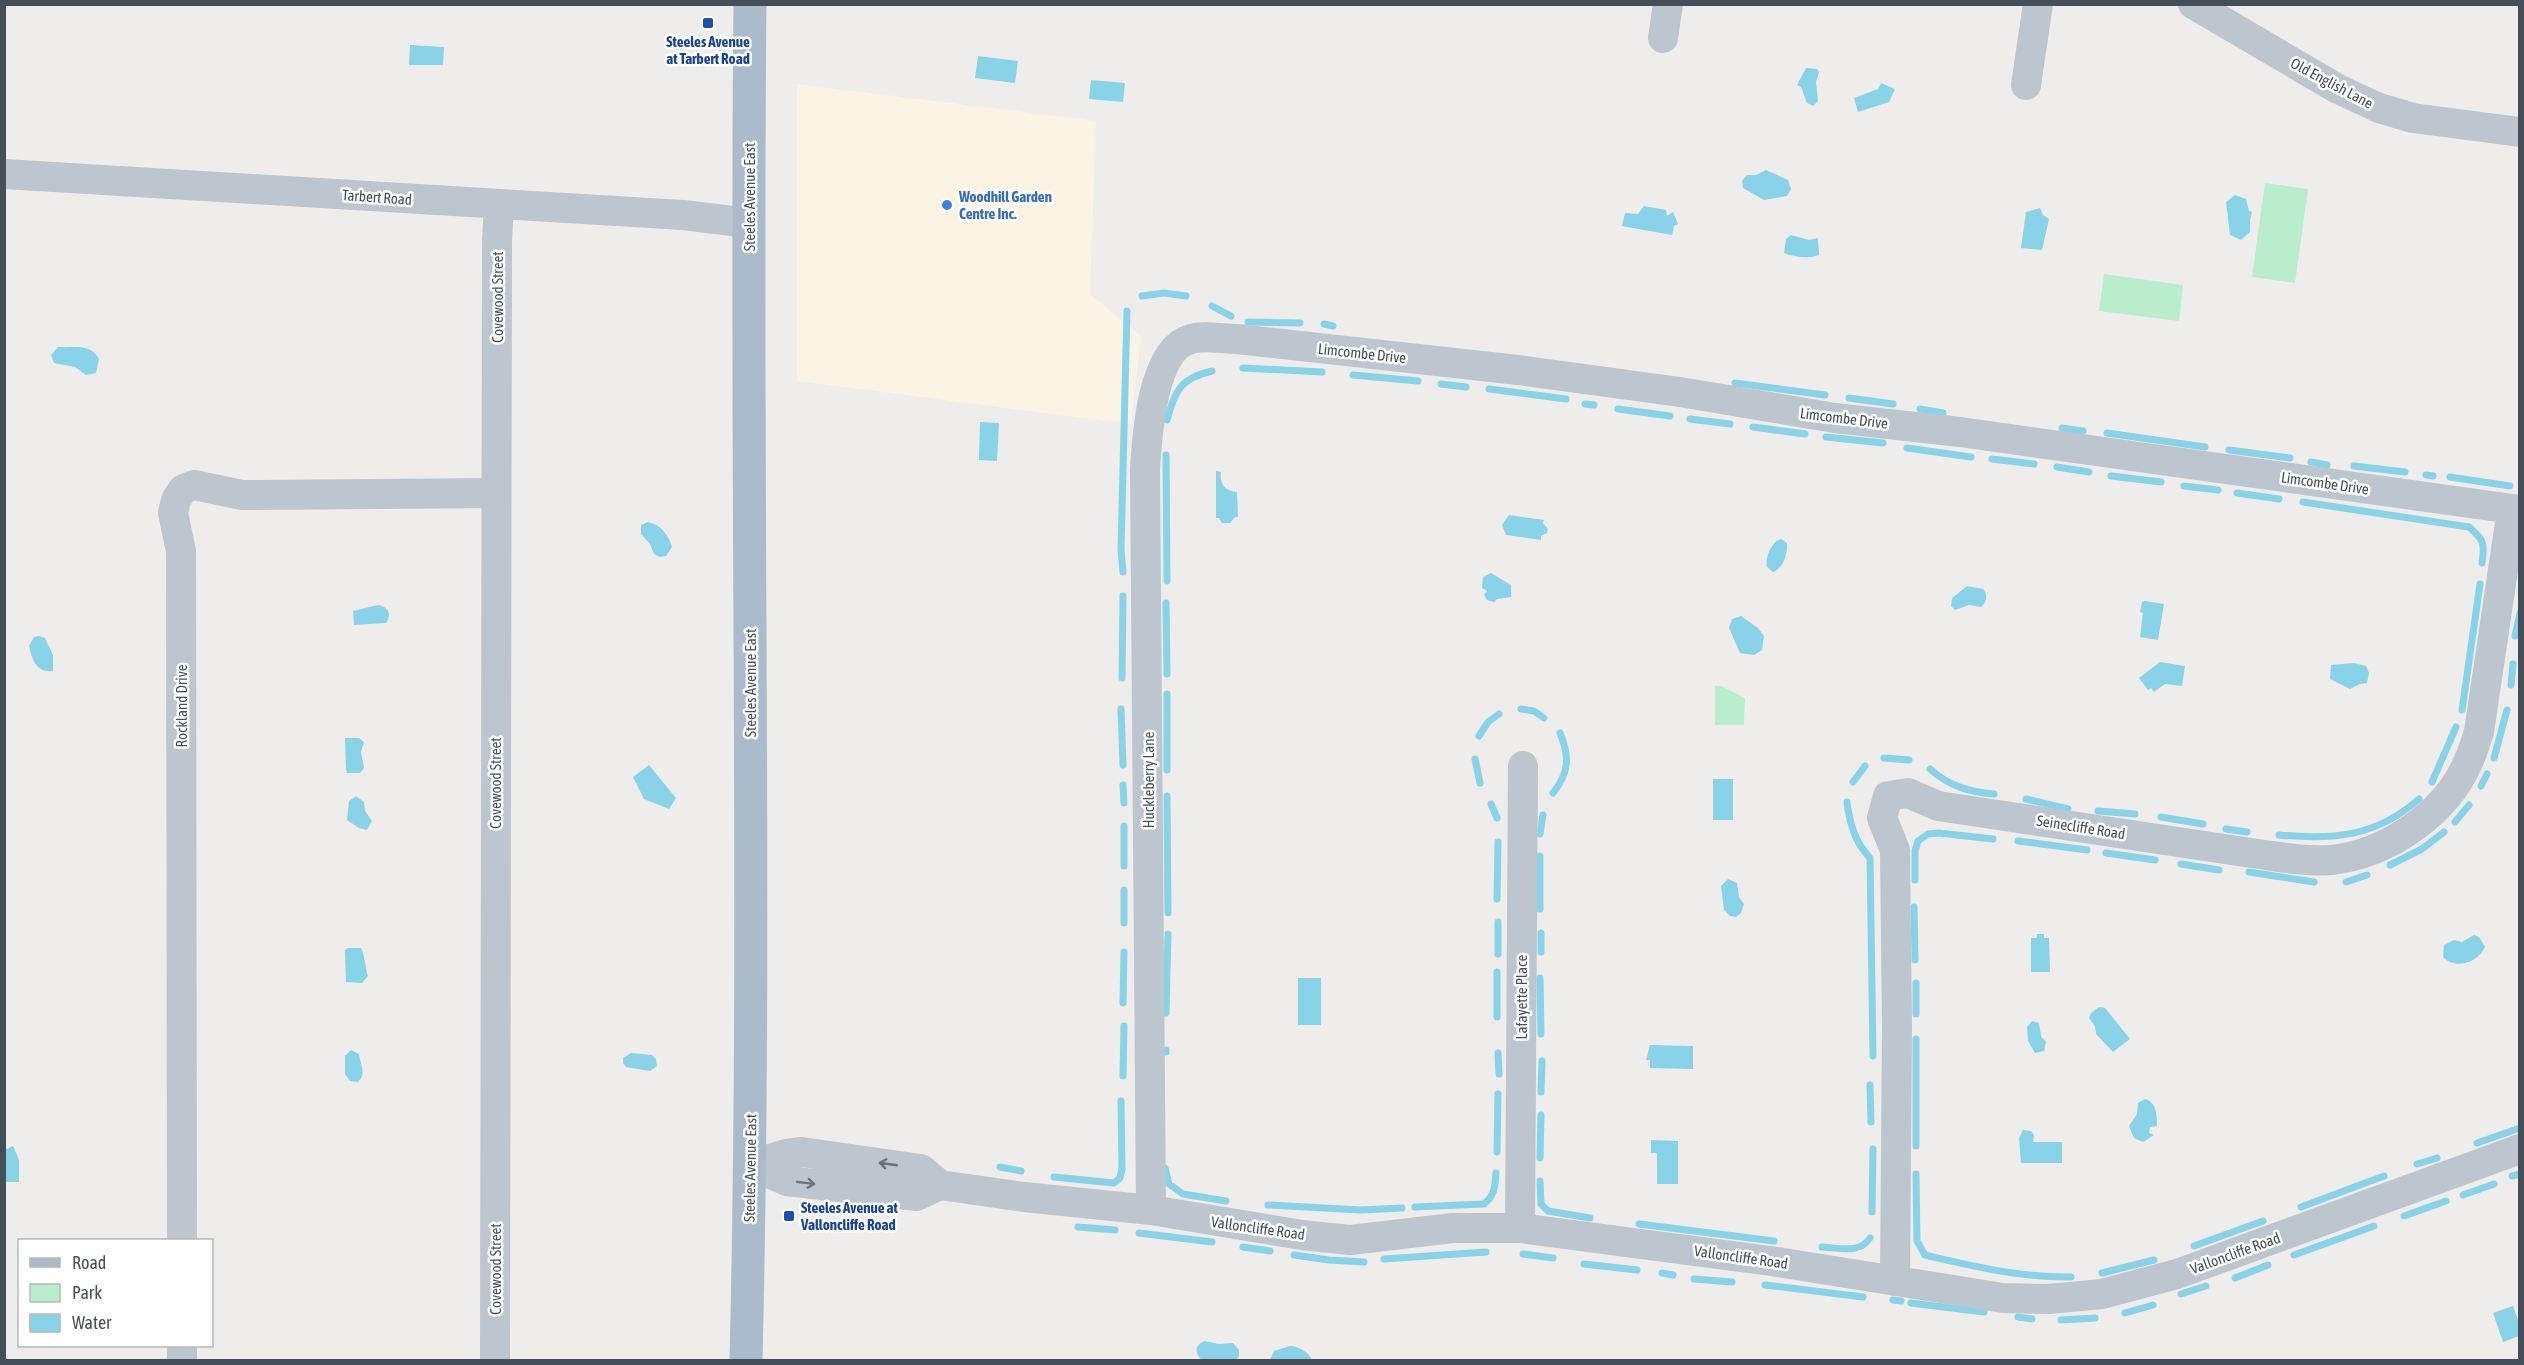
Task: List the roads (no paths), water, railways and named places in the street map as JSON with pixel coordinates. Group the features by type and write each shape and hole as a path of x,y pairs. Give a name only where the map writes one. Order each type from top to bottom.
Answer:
{"main road":[{"name":"Steeles Avenue East","path":"746,1360 751,1165 748,223 750,4"}],"street":[{"path":"1663,38 1668,4"},
{"path":"2026,85 2038,4"},
{"name":"Old English Lane","path":"2193,4 2338,89 2379,108 2413,118 2520,132"},
{"name":"Tarbert Road","path":"4,174 683,215 748,223"},
{"name":"Covewood Street","path":"495,1360 495,493 497,241 500,205"},
{"name":"Limcombe Drive","path":"1172,354 1181,344 1191,339 1237,339 1518,370 1680,392 1834,418 1960,432 2516,510"},
{"name":"Huckleberry Lane","path":"1151,1210 1145,469 1149,418 1154,393 1160,374 1172,354"},
{"name":"Rockland Drive","path":"182,1239 181,551 173,513 176,500 183,489 194,485 242,495 495,493"},
{"name":"Seinecliffe Road","path":"1895,1281 1897,1026 1895,850 1882,818 1888,796 1908,793 1938,806 2296,858 2330,860 2357,855 2381,845 2411,830 2435,810 2468,764 2479,732 2516,510"},
{"name":"Lafayette Place","path":"1520,1228 1523,766"},
{"name":"Valloncliffe Road","path":"751,1165 787,1181 916,1196 940,1185 1024,1197 1151,1210 1262,1229 1350,1240 1453,1228 1520,1228 1771,1261 2003,1298 2049,1299 2102,1294 2177,1274 2520,1149"}],"water":[{"path":"410,45 444,47 443,65 409,65"},
{"path":"978,56 1018,61 1015,83 975,78"},
{"path":"1806,68 1817,69 1819,72 1816,82 1818,101 1813,106 1807,103 1801,87 1797,85"},
{"path":"1091,80 1125,83 1123,102 1089,99"},
{"path":"1881,83 1895,89 1889,102 1858,112 1854,98 1878,89"},
{"path":"1766,170 1788,180 1791,189 1787,196 1764,200 1743,188 1742,181 1747,175 1756,175"},
{"path":"2235,195 2246,199 2249,211 2252,212 2250,232 2241,240 2230,235 2226,202"},
{"path":"1644,206 1666,210 1667,216 1673,212 1678,224 1674,226 1672,235 1622,226 1625,213 1638,214"},
{"path":"2040,208 2043,215 2049,219 2042,250 2021,248 2026,212"},
{"path":"1791,235 1809,240 1818,238 1819,255 1802,257 1784,253 1786,239"},
{"path":"58,347 81,347 96,354 99,359 96,373 86,375 75,367 54,363 51,355"},
{"path":"980,422 999,423 997,461 979,460"},
{"path":"1216,471 1221,472 1224,486 1237,492 1238,517 1230,523 1222,523 1219,518 1216,518"},
{"path":"1509,515 1544,520 1543,523 1548,529 1547,533 1541,536 1541,540 1506,535 1502,525"},
{"path":"648,522 660,528 668,538 672,547 666,556 660,557 654,554 650,544 641,534 641,525"},
{"path":"1781,539 1787,543 1786,556 1780,568 1773,572 1767,567 1768,555 1774,543"},
{"path":"1491,573 1511,585 1511,597 1497,599 1494,602 1487,600 1484,595 1487,591 1482,588 1483,577"},
{"path":"1967,586 1983,589 1986,596 1985,603 1981,607 1969,605 1955,610 1951,606 1952,598"},
{"path":"2142,602 2164,604 2158,640 2140,637 2143,613 2140,612"},
{"path":"378,605 388,612 389,617 386,623 354,625 353,611"},
{"path":"1741,616 1758,628 1764,636 1762,650 1754,655 1740,653 1729,628 1732,619"},
{"path":"34,637 45,638 53,655 53,671 42,670 32,656 29,646"},
{"path":"2160,662 2185,666 2182,686 2165,684 2154,692 2151,688 2148,690 2139,678"},
{"path":"2354,663 2366,666 2369,673 2367,683 2350,689 2330,679 2331,665"},
{"path":"345,738 359,738 364,742 361,752 364,768 360,773 347,773"},
{"path":"649,765 676,798 669,809 644,799 633,777"},
{"path":"1713,779 1733,779 1733,820 1713,820"},
{"path":"356,796 364,802 365,811 372,821 367,830 347,820 349,801"},
{"path":"1728,879 1737,883 1739,897 1744,904 1741,913 1736,917 1730,916 1724,910 1721,886"},
{"path":"2037,934 2044,934 2044,938 2049,938 2050,972 2031,972 2031,938 2037,938"},
{"path":"2474,935 2479,937 2485,947 2482,953 2472,961 2460,964 2443,957 2444,945 2454,940 2462,942"},
{"path":"361,948 362,950 368,976 362,983 346,982 345,950"},
{"path":"1298,978 1321,978 1321,1025 1298,1025"},
{"path":"2099,1007 2105,1008 2130,1039 2113,1052 2096,1034 2095,1026 2089,1018 2091,1013"},
{"path":"2032,1021 2039,1023 2041,1036 2046,1042 2044,1051 2035,1053 2028,1041 2027,1027"},
{"path":"1650,1045 1693,1046 1693,1069 1650,1068 1650,1060 1646,1060"},
{"path":"351,1050 359,1054 363,1072 358,1082 350,1081 345,1074 345,1056"},
{"path":"631,1053 652,1055 656,1059 657,1066 650,1071 626,1067 623,1058"},
{"path":"2145,1099 2154,1106 2157,1126 2150,1127 2149,1133 2154,1135 2143,1142 2134,1138 2129,1126 2137,1114 2138,1103"},
{"path":"2023,1130 2031,1131 2034,1135 2033,1142 2062,1142 2062,1163 2021,1163 2019,1138"},
{"path":"1651,1140 1678,1141 1678,1184 1657,1184 1657,1153 1651,1153"},
{"path":"13,1146 19,1160 19,1182 5,1182 5,1150"},
{"path":"2513,1306 2519,1323 2519,1336 2503,1342 2493,1313"},
{"path":"1205,1341 1219,1344 1233,1343 1239,1350 1239,1356 1236,1360 1202,1360 1197,1349 1199,1344"},
{"path":"1290,1346 1303,1350 1312,1360 1270,1360 1274,1351"}],"waterway":[{"path":"1142,296 1164,293 1186,296"},
{"path":"1212,306 1231,316"},
{"path":"1123,572 1121,549 1127,311"},
{"path":"1248,322 1300,323"},
{"path":"1324,324 1333,326"},
{"path":"1243,368 1322,372"},
{"path":"1167,420 1173,401 1181,387 1193,377 1212,371"},
{"path":"1353,375 1418,381"},
{"path":"1735,383 1825,395"},
{"path":"1441,384 1466,387"},
{"path":"1489,389 1566,399"},
{"path":"1849,398 1893,404"},
{"path":"1585,404 1594,405"},
{"path":"1618,409 1670,416"},
{"path":"1920,409 1943,413"},
{"path":"1690,419 1730,424"},
{"path":"1753,427 1805,434"},
{"path":"2062,428 2083,431"},
{"path":"2107,433 2205,447"},
{"path":"1826,437 1883,443"},
{"path":"1907,448 1971,457"},
{"path":"2229,450 2290,458"},
{"path":"1166,455 1167,581"},
{"path":"1992,459 2034,464"},
{"path":"2311,462 2327,465"},
{"path":"2354,466 2405,472"},
{"path":"2057,467 2089,472"},
{"path":"2426,475 2433,476"},
{"path":"2111,476 2161,482"},
{"path":"2450,477 2510,486"},
{"path":"2184,486 2218,490"},
{"path":"2237,493 2279,499"},
{"path":"2303,502 2469,527 2482,542 2482,563"},
{"path":"2462,710 2480,584"},
{"path":"1122,678 1123,596"},
{"path":"1166,603 1167,674"},
{"path":"2515,636 2520,613"},
{"path":"2511,685 2513,664"},
{"path":"1167,694 1167,770"},
{"path":"1121,709 1123,765"},
{"path":"1521,709 1534,711 1544,718"},
{"path":"2494,758 2507,710"},
{"path":"1479,736 1488,722 1499,714"},
{"path":"2432,782 2456,727"},
{"path":"1553,793 1562,779 1566,764 1560,733"},
{"path":"1884,758 1909,760"},
{"path":"1475,759 1480,783"},
{"path":"1853,782 1865,766"},
{"path":"1930,769 1944,780 1960,787 1994,794"},
{"path":"2481,786 2487,774"},
{"path":"1123,785 1124,803"},
{"path":"1167,796 1168,913"},
{"path":"2026,799 2068,809"},
{"path":"2279,835 2318,837 2353,833 2387,821 2419,799"},
{"path":"1847,802 1854,833 1870,858 1873,1056"},
{"path":"1491,804 1497,818"},
{"path":"2455,822 2469,805"},
{"path":"2098,811 2135,814"},
{"path":"1540,834 1543,815"},
{"path":"2161,817 2203,824"},
{"path":"1124,826 1124,866"},
{"path":"2226,829 2247,832"},
{"path":"2390,865 2422,849 2444,832"},
{"path":"1915,880 1915,851 1918,841 1928,834 1939,833 1993,839"},
{"path":"2018,841 2087,850"},
{"path":"1497,899 1498,842"},
{"path":"2106,853 2155,860"},
{"path":"1540,856 1540,909"},
{"path":"2181,864 2219,870"},
{"path":"2249,872 2314,882"},
{"path":"2346,882 2367,875"},
{"path":"1124,890 1124,923"},
{"path":"1914,907 1915,960"},
{"path":"1498,922 1498,954"},
{"path":"1541,933 1541,952"},
{"path":"1166,1013 1168,934"},
{"path":"1123,1003 1124,952"},
{"path":"1497,972 1497,1017"},
{"path":"1540,978 1541,1034"},
{"path":"1916,983 1916,1014"},
{"path":"1123,1076 1124,1026"},
{"path":"1916,1039 1916,1146"},
{"path":"1498,1053 1499,1074"},
{"path":"1541,1092 1542,1061"},
{"path":"1870,1085 1871,1122"},
{"path":"1497,1152 1498,1094"},
{"path":"1054,1177 1114,1183 1120,1178 1122,1169 1121,1101"},
{"path":"1540,1158 1541,1115"},
{"path":"2477,1143 2520,1128"},
{"path":"1872,1212 1873,1149"},
{"path":"2417,1164 2437,1158"},
{"path":"1000,1167 1021,1171"},
{"path":"1165,1168 1169,1184 1183,1194 1226,1201"},
{"path":"1415,1207 1484,1204 1492,1194 1496,1173"},
{"path":"1916,1174 1917,1241 1925,1255 2015,1273 2071,1277"},
{"path":"2512,1176 2520,1174"},
{"path":"2301,1207 2384,1176"},
{"path":"1540,1181 1541,1204 1548,1211 1590,1218"},
{"path":"2463,1195 2494,1184"},
{"path":"2404,1216 2446,1201"},
{"path":"1268,1205 1361,1210 1402,1208"},
{"path":"2194,1246 2263,1221"},
{"path":"1639,1224 1774,1241"},
{"path":"2294,1255 2374,1226"},
{"path":"1078,1227 1115,1230"},
{"path":"1139,1233 1212,1242"},
{"path":"1822,1247 1855,1248 1866,1243 1870,1238"},
{"path":"1243,1247 1270,1251"},
{"path":"1384,1259 1486,1252"},
{"path":"1523,1254 1553,1258"},
{"path":"1294,1255 1364,1262"},
{"path":"2102,1273 2154,1260"},
{"path":"1584,1264 1637,1270"},
{"path":"2235,1278 2268,1265"},
{"path":"1662,1273 1673,1275"},
{"path":"1694,1279 1732,1282"},
{"path":"1765,1285 1863,1297"},
{"path":"2181,1294 2206,1286"},
{"path":"1893,1300 1901,1301"},
{"path":"1911,1303 1984,1312"},
{"path":"2125,1313 2153,1305"},
{"path":"2018,1317 2032,1319"},
{"path":"2061,1320 2095,1318"}],"place":[{"name":"Steeles Avenue at Tarbert Road","path":"708,23"},
{"name":"Woodhill Garden Centre Inc.","path":"947,205"},
{"name":"Steeles Avenue at Valloncliffe Road","path":"789,1216"}]}
